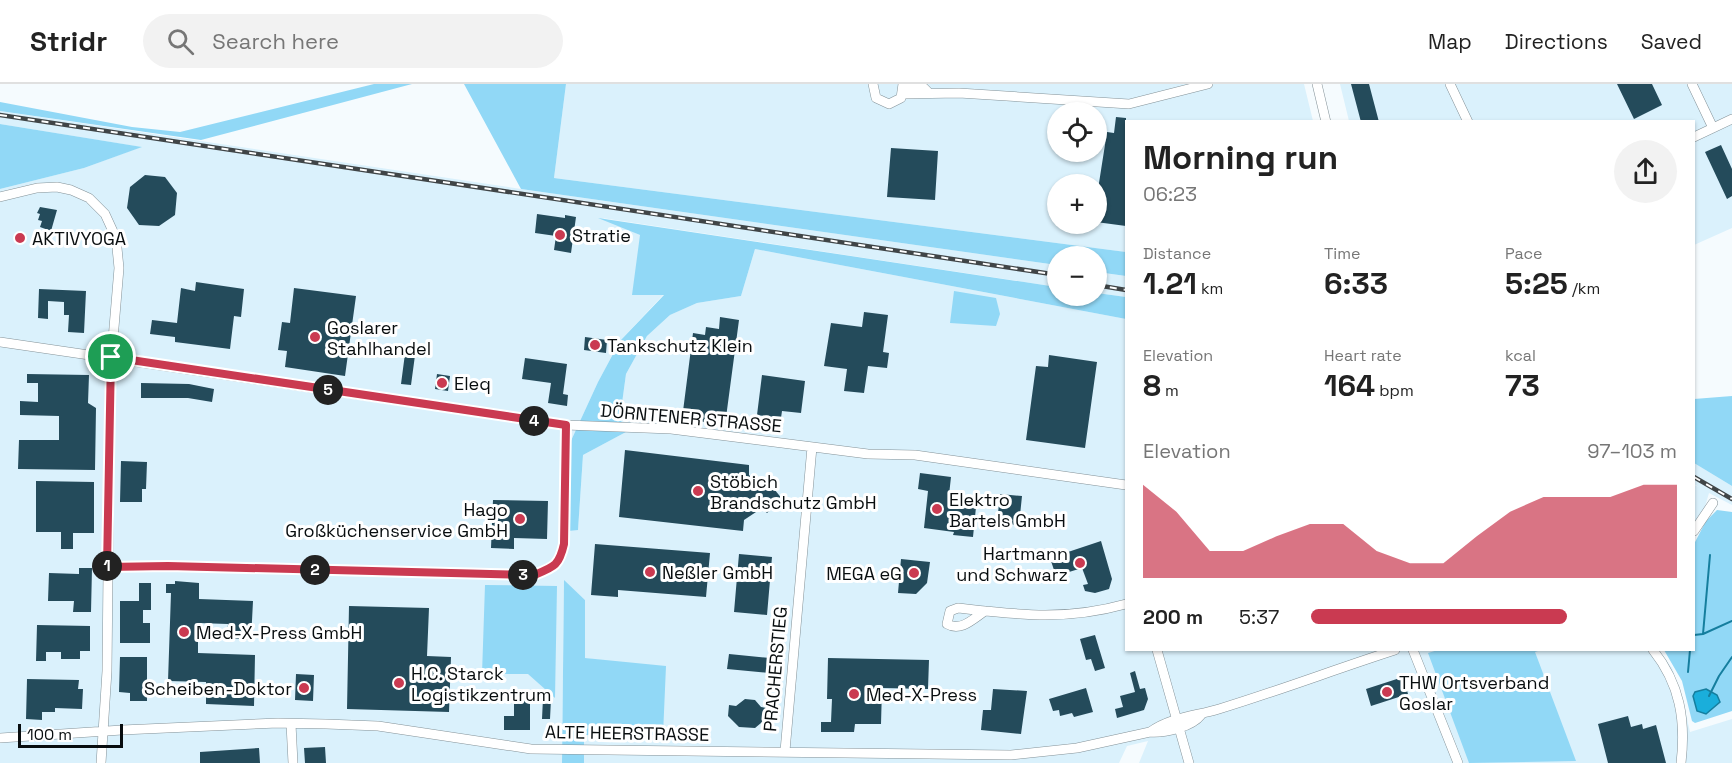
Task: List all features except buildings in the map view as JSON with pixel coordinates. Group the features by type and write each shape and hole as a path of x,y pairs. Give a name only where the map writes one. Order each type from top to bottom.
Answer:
{"street":[{"path":"873,84 873,94 883,104 896,102 903,88 924,88 928,92 1129,104 1208,84"},
{"path":"1450,84 1467,120"},
{"path":"1692,84 1713,128"},
{"path":"1316,87 1325,120"},
{"path":"1695,137 1732,119"},
{"path":"0,197 51,187 65,188 89,198 105,214 116,238 119,268 111,357 104,731 100,763"},
{"name":"DÖRNTENER STRASSE","path":"0,342 566,425 671,429 875,454 915,455 1125,485"},
{"path":"107,567 180,566 534,575 550,569 560,560 562,552 566,425"},
{"name":"PRACHERSTIEG","path":"785,751 812,447"},
{"path":"1695,530 1713,503"},
{"path":"985,611 1032,616 1068,616 1097,613 1125,604"},
{"path":"1157,651 1189,763"},
{"name":"ALTE HEERSTRASSE","path":"0,738 104,731 291,724 378,726 531,749 1011,755 1077,748 1150,732 1158,726 1179,723 1195,713 1201,715 1392,651"},
{"path":"1413,651 1458,763"},
{"path":"1654,651 1670,674 1680,703 1683,727 1681,763"},
{"path":"291,724 293,763"}],"shaded area":[{"path":"374,84 412,84 201,140 0,111 0,102 132,127 180,132"},
{"path":"464,84 566,84 554,178 1080,246 1047,246 1047,264 521,189"},
{"path":"566,84 1304,84 1313,120 1125,120 1125,252 1107,250 1107,246 1080,246 554,178"},
{"path":"1340,84 1732,84 1732,228 1695,245 1695,120 1349,120"},
{"path":"0,111 521,189 1047,264 1047,285 602,218 640,235 664,294 620,341 569,445 578,529 583,455 626,432 620,418 626,374 647,336 670,315 697,303 741,296 755,249 1047,304 1047,306 1125,319 1125,651 1659,651 1672,668 1690,732 1732,719 1732,763 1139,763 1148,741 1127,746 1119,763 584,763 584,735 606,733 608,661 584,658 585,600 564,581 562,763 0,763 0,189 84,168 141,147 0,124"},
{"path":"0,124 142,147 84,168 0,189"},
{"path":"598,218 1047,285 1047,304 755,249 741,296 697,303 670,315 647,336 626,374 620,418 626,432 583,455 578,530 568,531 569,445 620,341 664,295 632,295 640,235"},
{"path":"1107,250 1125,252 1125,276 1107,273"},
{"path":"1107,273 1125,276 1125,297 1107,294"},
{"path":"954,291 996,298 1000,314 996,326 950,323"},
{"path":"1107,294 1125,297 1125,319 1057,306 1107,306"},
{"path":"1732,396 1732,486 1695,464 1695,399"},
{"path":"1695,464 1732,486 1732,505 1709,493 1704,510 1695,524 1695,485 1699,487 1695,485"},
{"path":"1717,510 1732,512 1732,711 1695,723 1692,721 1682,681 1665,651 1695,651 1695,542 1706,521"},
{"path":"564,580 585,600 585,658 666,666 663,735 584,735 584,763 562,763"},
{"path":"485,585 557,586 555,698 528,674 482,674"},
{"path":"1435,651 1538,651 1535,652 1576,761 1469,763 1428,653"},
{"path":"1706,689 1717,695 1720,702 1706,714 1697,711 1693,696 1695,692"}],"waterway":[{"path":"1703,634 1710,555"},
{"path":"1695,635 1703,634 1732,621"},
{"path":"1688,672 1690,651"},
{"path":"1709,696 1732,657"}],"railway":[{"path":"0,115 1047,273"},
{"path":"1107,287 1125,290"},
{"path":"1695,478 1732,499"}],"place":[{"name":"Stratie","path":"560,235"},
{"name":"AKTIVYOGA","path":"20,238"},
{"name":"Goslarer Stahlhandel","path":"315,337"},
{"name":"Tankschutz Klein","path":"595,345"},
{"name":"Eleq","path":"442,383"},
{"name":"Stöbich Brandschutz GmbH","path":"698,491"},
{"name":"Elektro Bartels GmbH","path":"937,509"},
{"name":"Hago Großküchenservice GmbH","path":"520,519"},
{"name":"Hartmann und Schwarz","path":"1080,563"},
{"name":"Neßler GmbH","path":"650,572"},
{"name":"MEGA eG","path":"914,573"},
{"name":"Med-X-Press GmbH","path":"184,632"},
{"name":"H.C. Starck Logistikzentrum","path":"399,683"},
{"name":"Scheiben-Doktor","path":"304,688"},
{"name":"THW Ortsverband Goslar","path":"1387,692"},
{"name":"Med-X-Press","path":"854,694"}],"route":[{"path":"111,357 566,425 564,544 560,560 550,569 534,575 168,566 107,567 111,357"}]}
